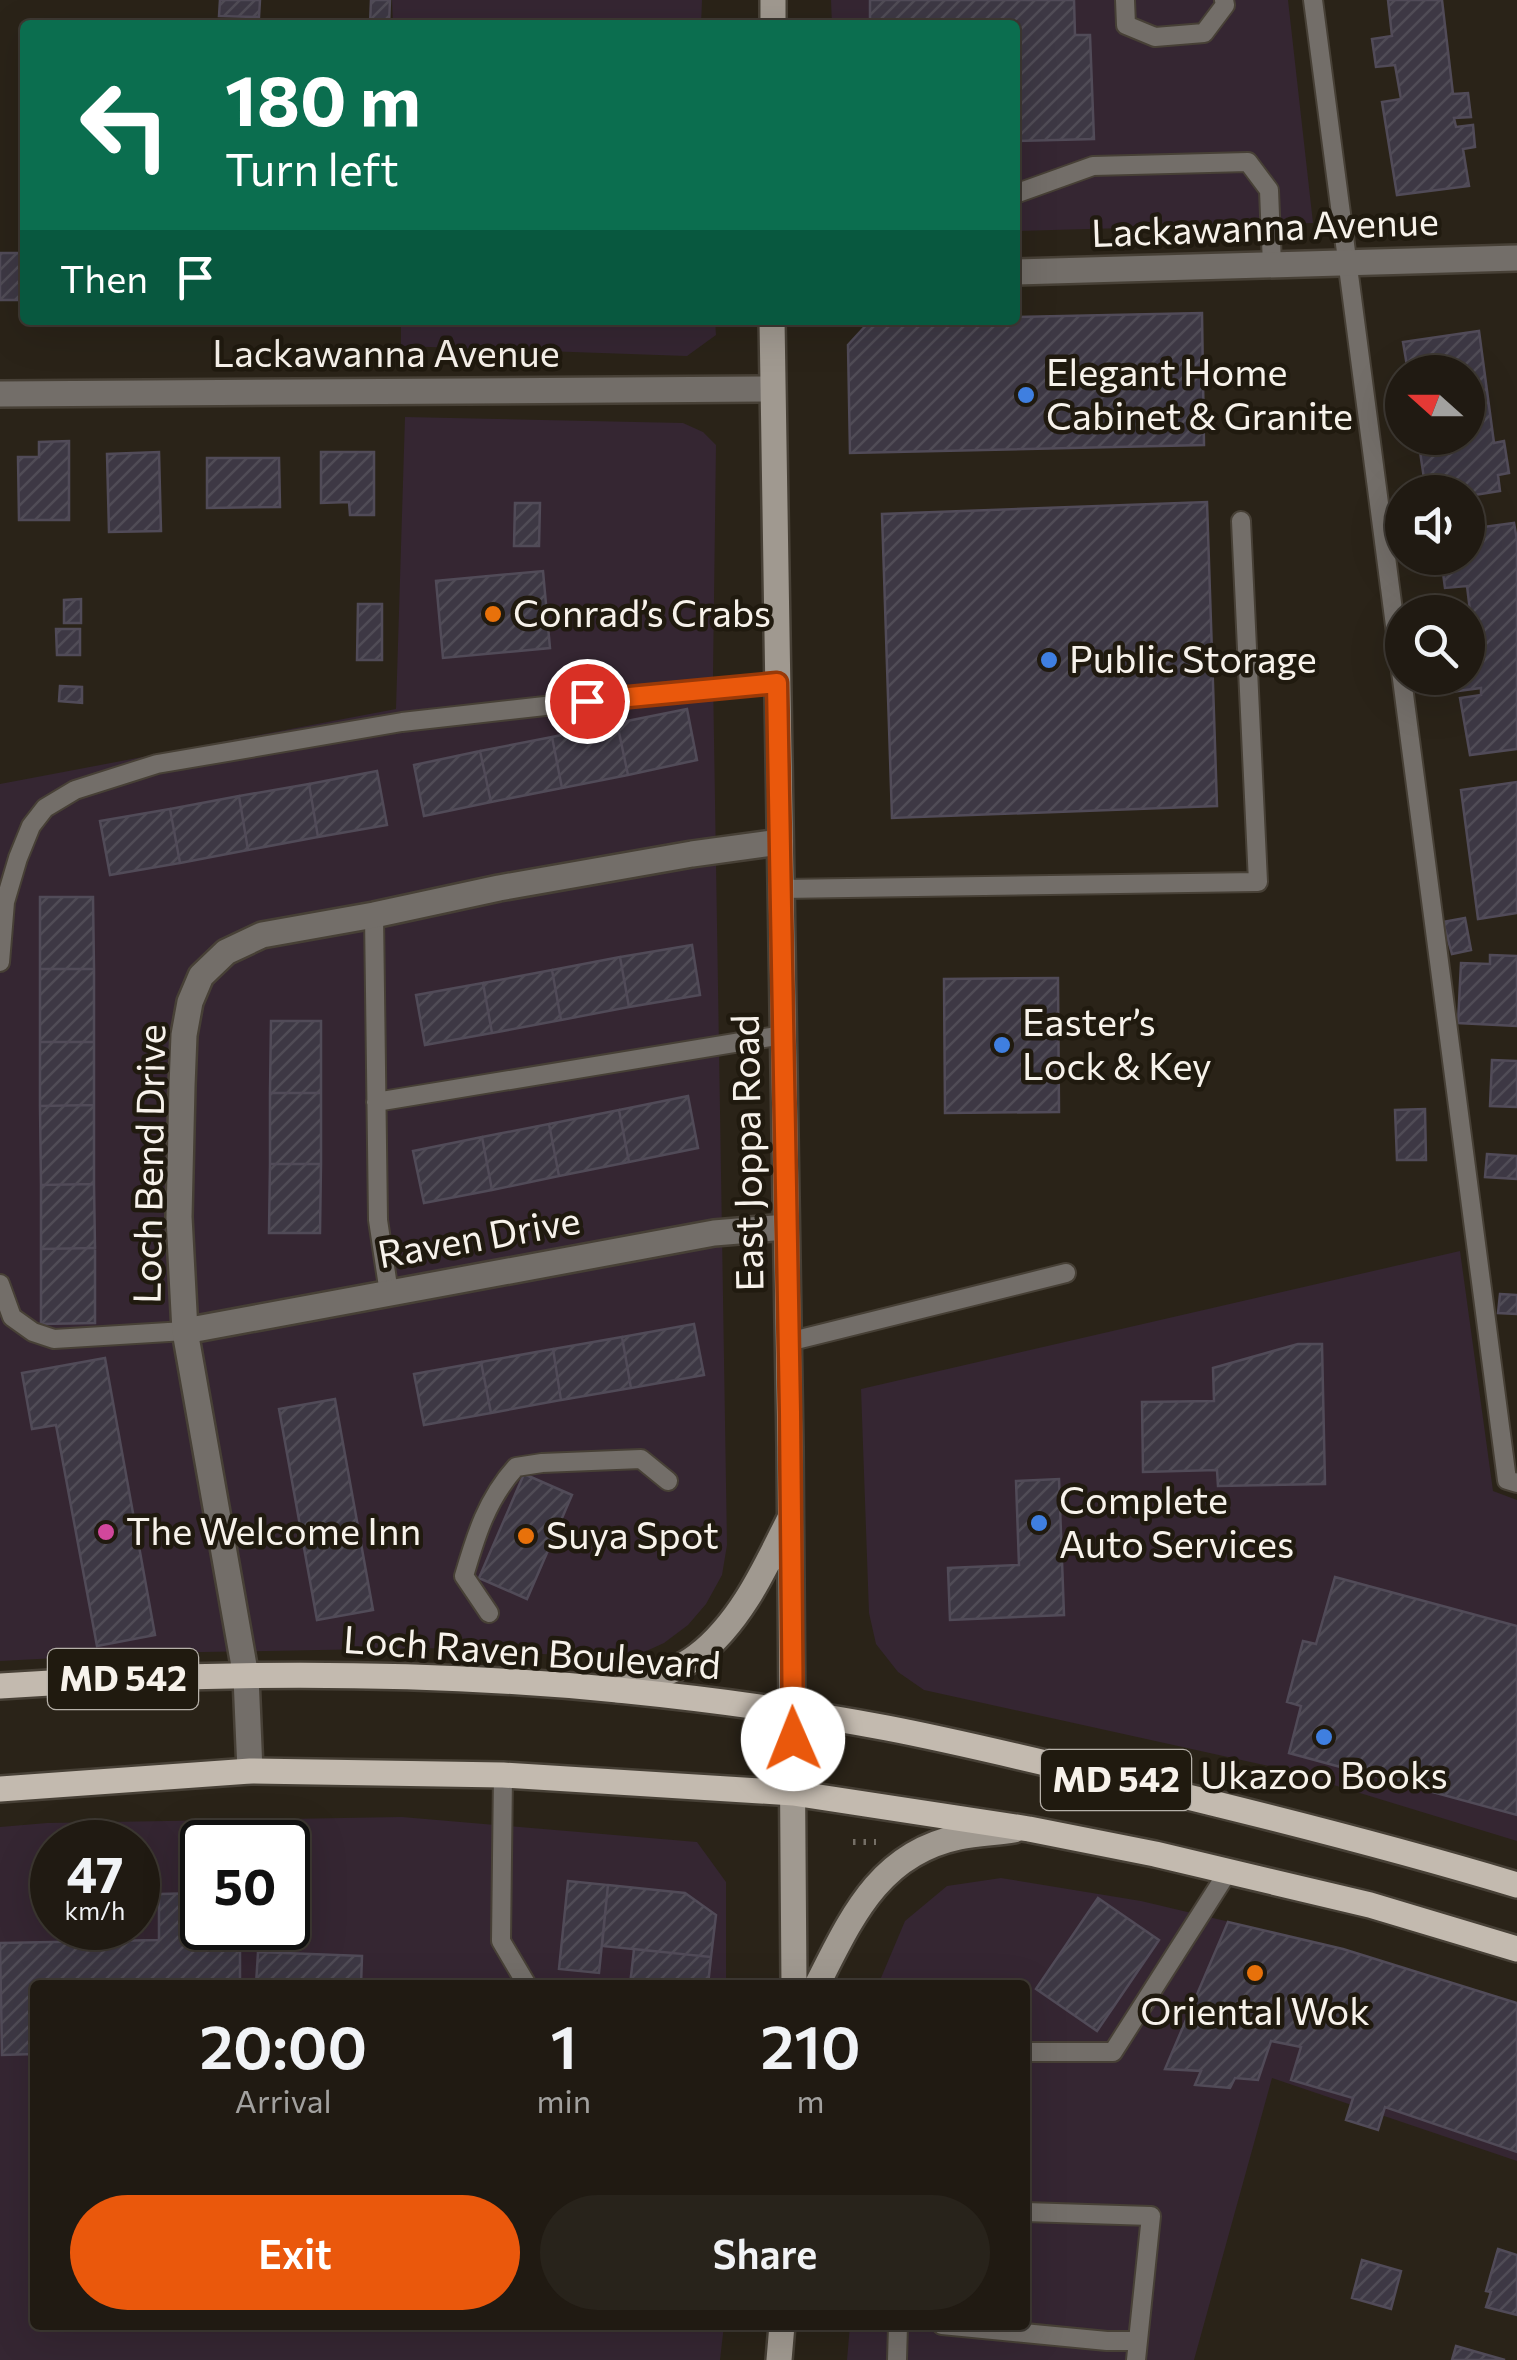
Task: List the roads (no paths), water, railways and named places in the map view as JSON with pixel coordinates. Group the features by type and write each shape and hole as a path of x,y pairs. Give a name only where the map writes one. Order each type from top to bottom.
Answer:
{"main road":[{"name":"East Joppa Road","path":"772,325 791,1515 794,1980"},
{"path":"618,1690 698,1655 732,1621 764,1571 791,1515"},
{"name":"Loch Raven Boulevard","path":"0,1686 99,1679 353,1676 618,1690 792,1712 1025,1757 1286,1820 1517,1885"},
{"name":"MD 542","path":"0,1789 250,1771 503,1775 793,1794 1029,1828 1229,1870 1370,1905 1517,1949"},
{"path":"819,1980 858,1907 898,1863 925,1848 958,1837 1029,1828"},
{"path":"779,2360 782,2330"}],"street":[{"name":"Lackawanna Avenue","path":"1020,272 1517,258"},
{"name":"Lackawanna Avenue","path":"0,394 772,390"},
{"name":"Loch Bend Drive","path":"250,1771 246,1676 185,1330 180,1217 184,1035 200,976 226,952 262,935 557,878 780,842"},
{"name":"Raven Drive","path":"185,1330 714,1233 786,1227"}],"lane":[{"path":"1125,0 1126,25 1155,37 1204,33 1224,0"},
{"path":"1312,0 1506,1480 1517,1484"},
{"path":"1020,192 1094,166 1248,162 1269,190 1272,266"},
{"path":"781,889 1258,882 1240,521"},
{"path":"0,962 5,902 31,826 45,808 75,790 156,764 402,722 661,692 777,683"},
{"path":"374,916 378,1220 389,1293"},
{"path":"376,1102 783,1035"},
{"path":"788,1342 1066,1273"},
{"path":"0,1284 12,1316 33,1332 54,1340 185,1330"},
{"path":"489,1613 464,1576 482,1518 500,1484 516,1466 641,1459 668,1481"},
{"path":"503,1775 501,1941 525,1980"},
{"path":"1030,2052 1113,2052 1229,1870"},
{"path":"994,2330 1108,2341 1137,2351 1151,2216 1030,2212"},
{"path":"897,2360 898,2330"}],"place":[{"name":"Elegant Home Cabinet & Granite","path":"1026,395"},
{"name":"Conrad’s Crabs","path":"493,614"},
{"name":"Public Storage","path":"1049,660"},
{"name":"Easter’s Lock & Key","path":"1002,1045"},
{"name":"Complete Auto Services","path":"1039,1523"},
{"name":"The Welcome Inn","path":"106,1532"},
{"name":"Suya Spot","path":"526,1536"},
{"name":"Ukazoo Books","path":"1324,1737"},
{"name":"Oriental Wok","path":"1255,1973"}]}
